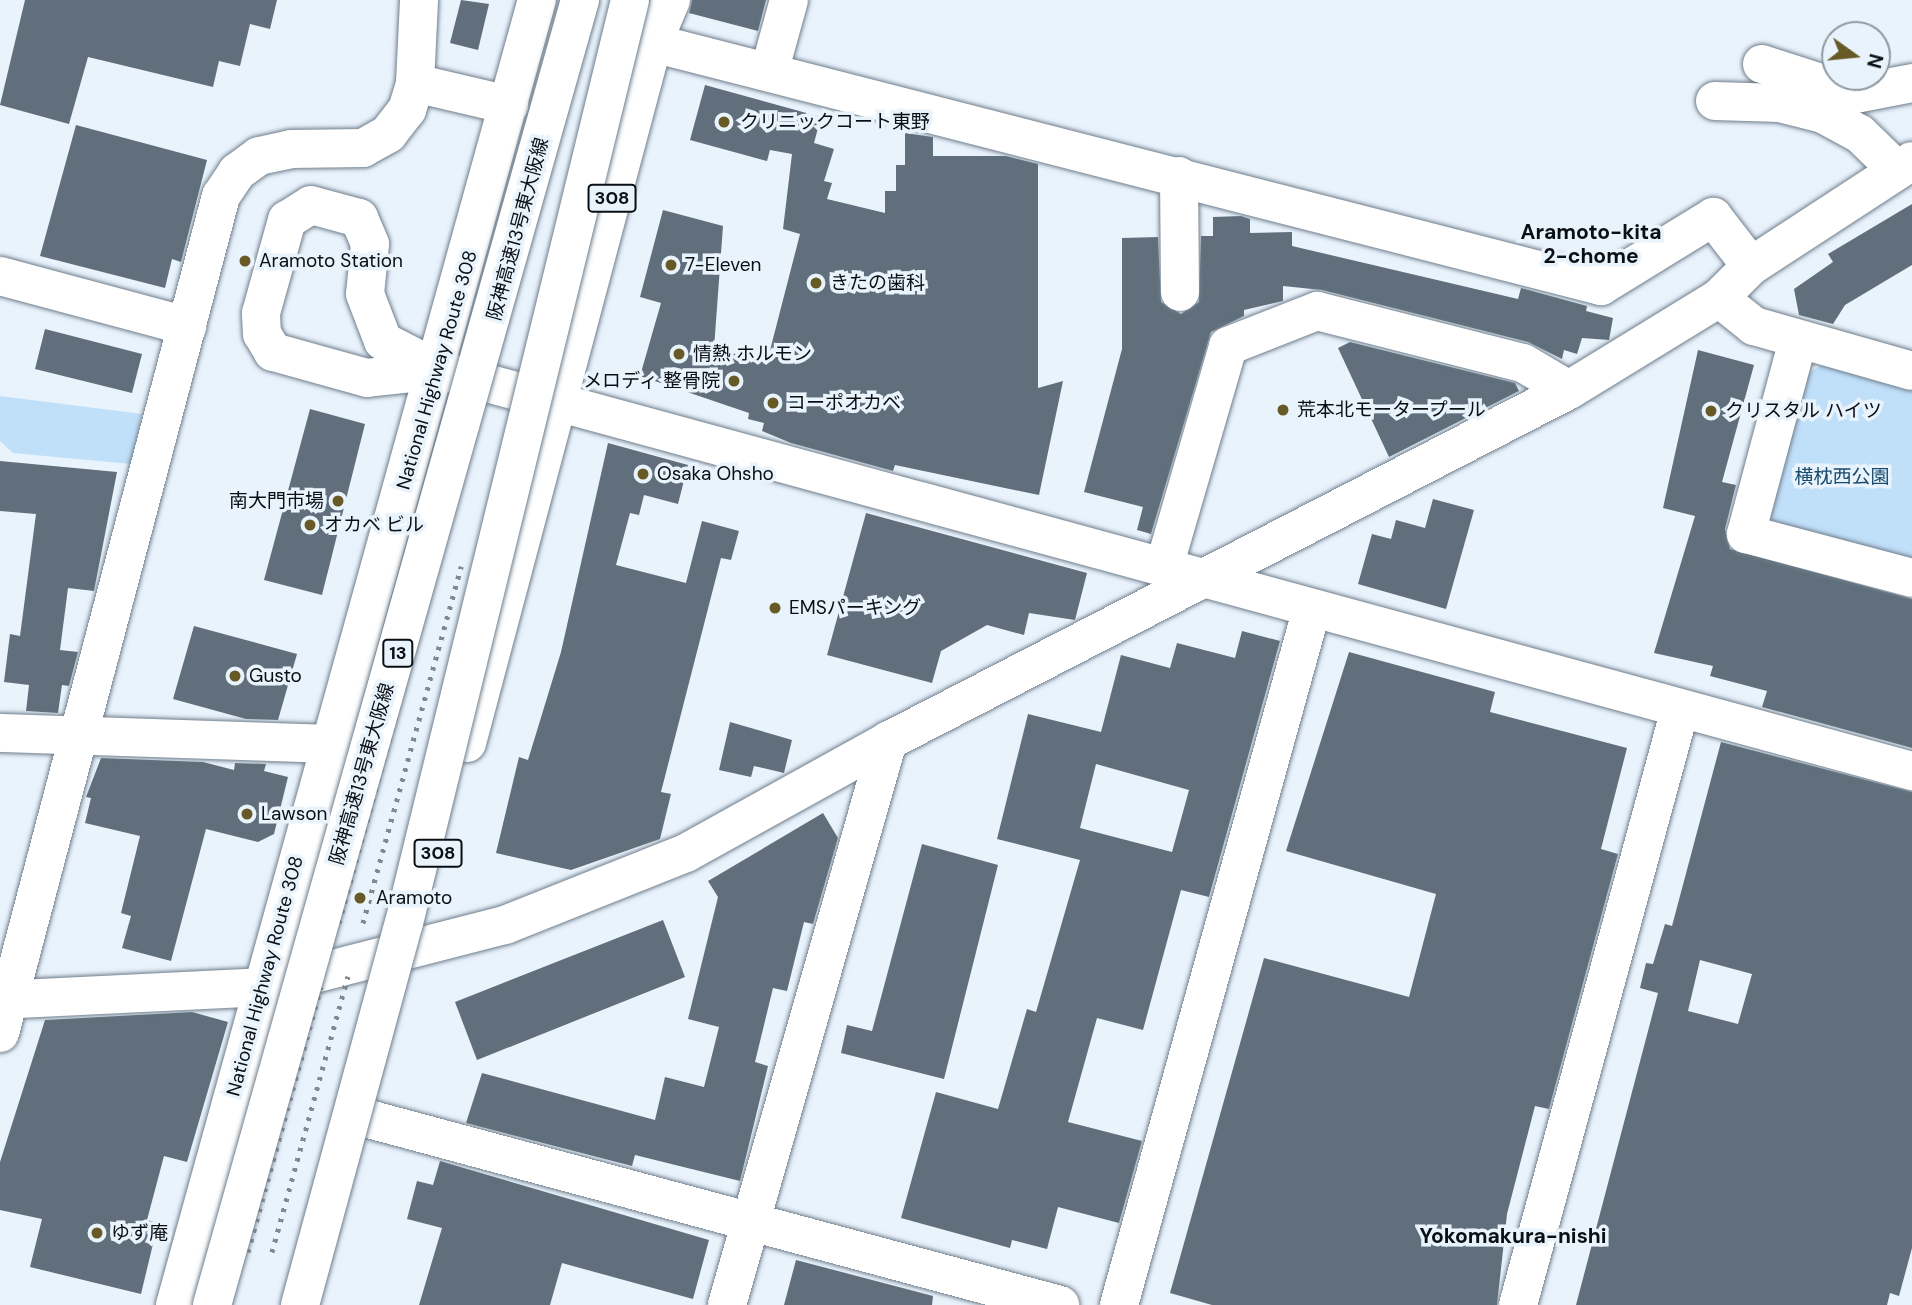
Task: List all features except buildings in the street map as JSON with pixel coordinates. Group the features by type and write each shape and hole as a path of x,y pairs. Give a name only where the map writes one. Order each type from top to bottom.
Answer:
{"main road":[{"path":"419,0 415,83 407,110 388,134 363,148 291,149 259,156 237,172 221,196 3,1011 263,987 505,925 686,853 888,741 1569,390 1719,298 1751,266 1904,166 1860,134 1823,114 1780,103 1715,101"},
{"name":"National Highway Route 308","path":"175,1305 328,744 439,370 537,0"},
{"name":"阪神高速13号東大阪線","path":"212,1305 580,0"},
{"name":"308","path":"313,1305 412,949 653,43 671,0"},
{"path":"770,69 789,0"},
{"path":"300,1305 404,923 630,1"},
{"path":"653,43 770,69 1601,286 1713,217 1751,266"},
{"path":"1762,64 1855,94 1912,83"},
{"path":"415,83 509,105"},
{"path":"1179,176 1180,292"},
{"path":"439,370 367,378 273,352 262,334 261,313 287,220 312,205 359,218 370,244 365,294 383,341 439,370 558,399 1912,772"},
{"path":"0,276 187,326"},
{"path":"1719,298 1754,326 1912,371"},
{"path":"1164,567 1228,346 1317,311 1523,363 1569,390"},
{"path":"1798,340 1746,534 1912,579"},
{"path":"1119,1305 1312,608"},
{"path":"1518,1305 1680,709"},
{"path":"0,733 328,744"},
{"path":"727,1305 888,741"},
{"path":"234,1305 326,900"},
{"path":"365,1118 1060,1305"},
{"path":"291,1305 329,1196"}],"green space":[{"name":"横枕西公園","path":"1826,363 1912,387 1912,568 1778,532 1763,503 1797,379"},
{"path":"0,396 142,414 131,464 13,453 0,441"}],"railway":[{"path":"339,923 439,558"},
{"path":"363,923 461,566"},
{"path":"272,1252 348,976"},
{"path":"248,1252 321,987"}],"place":[{"name":"クリニックコート東野","path":"724,122"},
{"name":"Aramoto Station","path":"245,261"},
{"name":"7-Eleven","path":"671,265"},
{"name":"きたの歯科","path":"816,283"},
{"name":"情熱 ホルモン","path":"679,354"},
{"name":"メロディ 整骨院","path":"734,381"},
{"name":"コーポオカベ","path":"773,403"},
{"name":"荒本北モータープール","path":"1283,410"},
{"name":"クリスタル ハイツ","path":"1711,411"},
{"name":"Osaka Ohsho","path":"643,474"},
{"name":"南大門市場","path":"338,501"},
{"name":"オカベ ビル","path":"310,525"},
{"name":"EMSパーキング","path":"775,608"},
{"name":"Gusto","path":"235,676"},
{"name":"Lawson","path":"247,814"},
{"name":"Aramoto","path":"360,898"},
{"name":"ゆず庵","path":"97,1233"}],"district":[{"name":"Aramoto-kita 2-chome","path":"1591,244"},
{"name":"Yokomakura-nishi","path":"1513,1236"}]}
